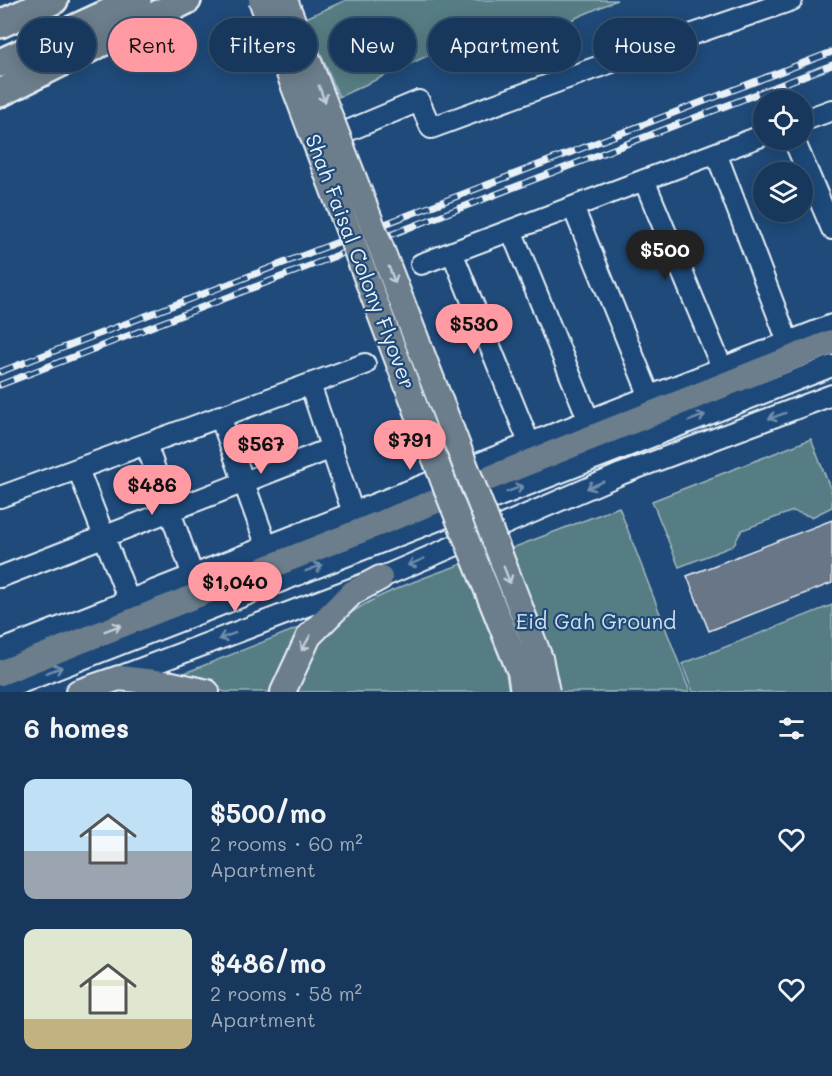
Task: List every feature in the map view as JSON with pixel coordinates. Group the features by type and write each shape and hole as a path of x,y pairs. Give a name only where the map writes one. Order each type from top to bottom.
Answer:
{"highway":[{"path":"0,9 18,0"},
{"path":"0,24 54,0"},
{"path":"0,63 137,0"},
{"path":"0,93 187,0"}],"main road":[{"name":"Shah Faisal Colony Flyover","path":"261,0 449,496 520,672 523,692"},
{"name":"Shah Faisal Colony Flyover","path":"285,0 540,658 547,692"},
{"path":"472,485 832,342"},
{"path":"0,673 449,496"},
{"path":"283,692 309,636 352,593 380,578"},
{"path":"78,692 119,678 135,678 207,692"}],"street":[{"path":"338,135 419,101 431,129 589,70 792,0"},
{"path":"813,117 832,110"},
{"path":"421,264 753,139"},
{"path":"798,150 832,229"},
{"path":"716,153 788,342"},
{"path":"644,180 722,368"},
{"path":"573,207 650,397"},
{"path":"511,230 589,421"},
{"path":"452,252 530,445"},
{"path":"0,651 832,325"},
{"path":"0,497 365,363"},
{"path":"0,691 832,366"},
{"path":"310,384 353,513"},
{"path":"102,683 380,578 621,474 832,395"},
{"path":"220,416 267,547"},
{"path":"146,444 192,576"},
{"path":"0,578 332,448"},
{"path":"78,469 129,601"}],"green space":[{"path":"346,0 617,0 576,18 428,18 428,56 416,61 416,18 329,18 329,72 393,72 339,97 317,44 317,18 306,18"},
{"path":"811,439 832,493 832,507 812,517 793,511 742,530 733,546 679,567 652,501"},
{"name":"Eid Gah Ground","path":"619,507 690,692 557,692 502,552"},
{"path":"462,564 506,674 509,692 296,692 314,649 326,633 342,619 401,586"},
{"path":"832,605 832,692 693,692 682,664"},
{"path":"311,623 273,692 225,692 177,676"}],"building":[{"path":"832,520 832,583 709,631 687,576"}],"railway":[{"path":"0,372 832,52"},
{"path":"0,385 832,65"}]}
